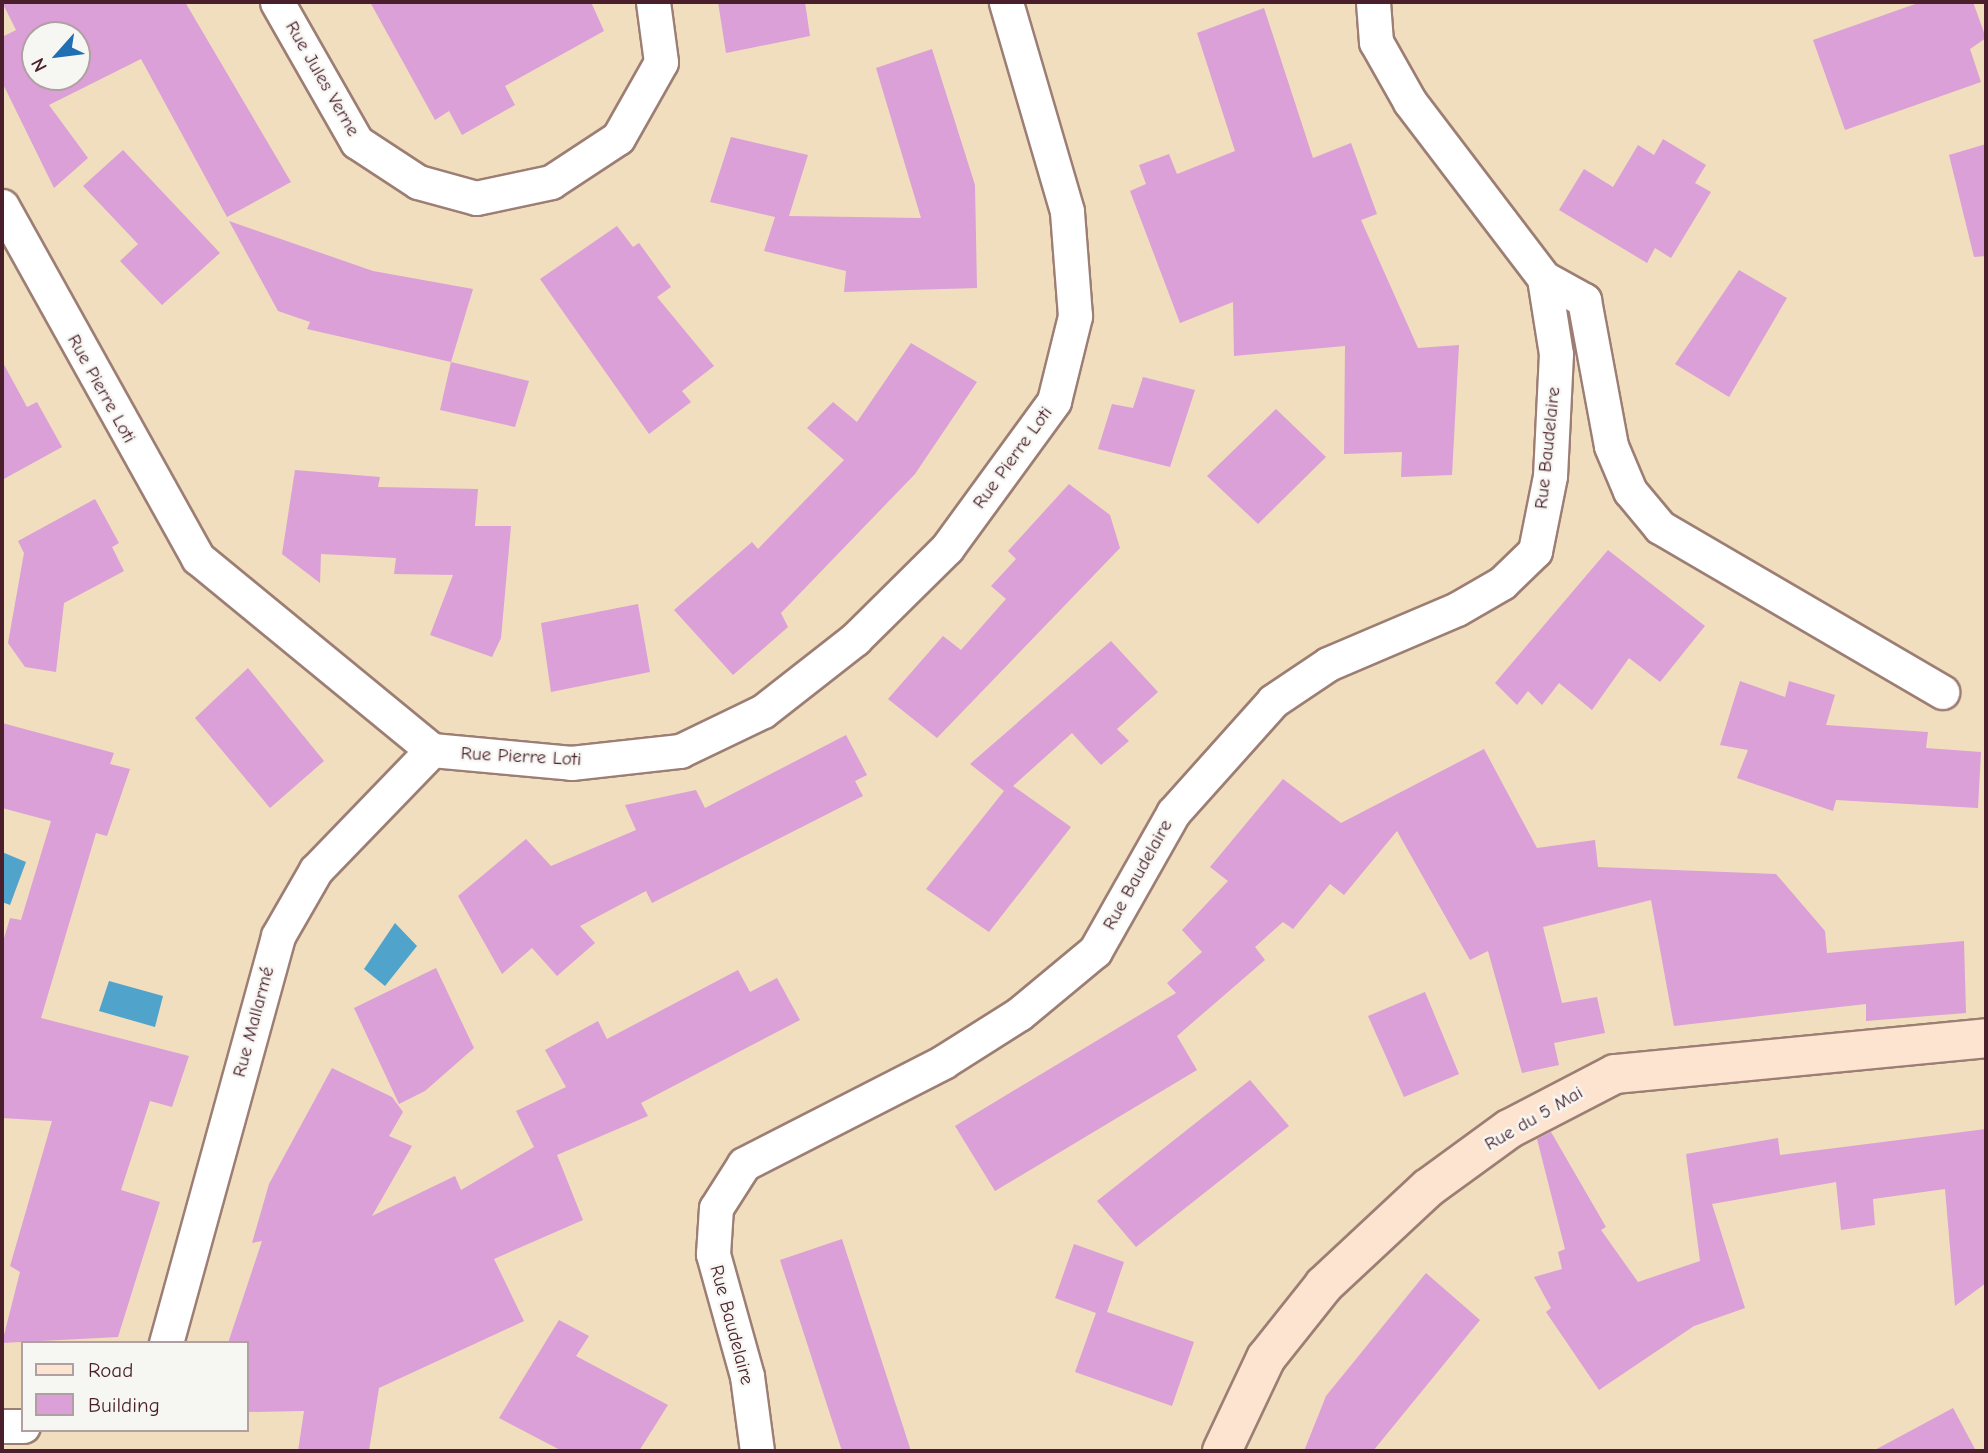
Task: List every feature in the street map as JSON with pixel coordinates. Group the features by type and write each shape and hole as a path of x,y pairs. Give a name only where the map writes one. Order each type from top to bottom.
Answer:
{"main road":[{"name":"Rue du 5 Mai","path":"1222,1451 1266,1358 1324,1285 1428,1188 1509,1129 1615,1074 1986,1038"}],"street":[{"name":"Rue Jules Verne","path":"277,2 357,142 418,182 476,198 551,182 618,138 661,62 653,2"},
{"name":"Rue Pierre Loti","path":"2,206 198,558 432,750 571,763 680,751 762,711 855,639 947,548 1023,449 1054,401 1075,316 1067,211 1006,2"},
{"name":"Rue Baudelaire","path":"1373,2 1377,42 1410,102 1544,278 1584,300 1611,446 1630,491 1660,527 1942,692"},
{"name":"Rue Baudelaire","path":"757,1451 747,1376 713,1254 716,1208 744,1164 943,1062 1019,1014 1095,951 1173,813 1273,701 1328,664 1457,609 1502,583 1535,551 1550,476 1556,354 1544,278"},
{"name":"Rue Mallarmé","path":"167,1341 278,936 316,870 432,750"},
{"path":"2,1426 21,1426"}],"water":[{"path":"2,852 26,862 10,905 2,902"},
{"path":"395,923 417,946 385,986 364,969"},
{"path":"109,981 163,996 155,1027 99,1011"}],"building":[{"path":"2,2 185,2 291,182 227,217 141,59 91,84 91,21 21,21 21,91 77,91 49,105 88,158 54,188 2,82 2,37 16,30"},
{"path":"370,2 591,2 604,31 505,86 515,105 462,135 449,111 435,120"},
{"path":"718,2 805,2 810,36 726,53"},
{"path":"1921,2 1973,2 1986,38 1970,49 1981,82 1845,130 1813,40"},
{"path":"1264,8 1313,158 1351,143 1377,214 1361,220 1418,348 1459,345 1452,475 1401,477 1402,452 1344,454 1345,346 1234,356 1233,302 1180,323 1130,191 1146,184 1139,165 1169,154 1177,174 1235,151 1197,33"},
{"path":"932,49 975,185 977,288 844,292 846,271 764,251 775,217 710,202 731,137 808,155 789,216 921,218 876,68"},
{"path":"1663,139 1706,165 1695,183 1711,192 1671,258 1655,248 1647,263 1559,210 1584,169 1613,187 1638,145 1654,155"},
{"path":"1986,144 1986,256 1974,257 1949,155"},
{"path":"123,150 220,253 162,305 120,261 138,244 83,186"},
{"path":"229,221 373,271 473,289 451,362 307,329 310,322 278,311"},
{"path":"617,226 633,247 639,243 671,287 657,297 714,366 682,391 691,402 649,434 540,279"},
{"path":"1739,270 1787,298 1729,397 1675,364"},
{"path":"911,343 977,382 915,474 781,613 788,627 733,675 674,610 752,542 758,549 844,460 807,428 833,402 857,422"},
{"path":"2,361 27,407 37,402 62,447 2,480"},
{"path":"451,362 529,381 515,427 440,410"},
{"path":"1143,377 1195,390 1170,467 1098,449 1112,404 1133,408"},
{"path":"1276,409 1326,457 1258,524 1207,476"},
{"path":"295,470 380,477 378,487 478,489 475,526 511,526 501,638 492,657 430,635 453,575 394,574 396,558 321,554 320,583 282,554"},
{"path":"1069,484 1110,515 1120,548 937,738 888,699 943,636 961,650 1006,599 991,586 1016,559 1008,551"},
{"path":"95,499 119,543 112,547 124,571 64,603 56,672 25,667 8,643 24,553 18,541"},
{"path":"1608,550 1705,626 1660,682 1629,658 1592,710 1559,683 1542,705 1528,691 1517,705 1495,683"},
{"path":"638,604 650,672 551,692 541,623"},
{"path":"1111,641 1158,692 1117,729 1129,741 1101,765 1072,733 1013,786 1071,827 989,932 926,889 1004,791 970,764"},
{"path":"248,668 324,761 270,808 195,718"},
{"path":"1740,681 1785,697 1789,681 1835,695 1826,725 1928,732 1926,748 1981,752 1978,808 1836,800 1833,811 1737,778 1748,750 1720,745"},
{"path":"2,723 114,753 110,764 130,769 107,836 96,833 41,1018 189,1056 172,1107 150,1101 121,1190 160,1202 118,1337 2,1343 20,1272 10,1266 52,1121 2,1118 2,945 10,918 21,920 51,821 2,808"},
{"path":"846,735 867,775 855,781 863,796 652,903 646,891 580,926 595,943 557,976 532,948 502,974 458,896 526,839 551,866 636,830 625,805 696,790 705,808"},
{"path":"1484,749 1537,848 1595,840 1598,867 1776,874 1825,931 1827,953 1964,941 1966,1013 1866,1021 1866,1004 1674,1026 1651,900 1543,927 1562,1003 1597,997 1605,1033 1554,1043 1559,1065 1522,1073 1488,951 1470,960 1397,831 1344,895 1330,884 1293,929 1283,922 1255,947 1265,960 1177,1036 1197,1070 995,1191 955,1126 1176,993 1167,983 1202,952 1182,930 1228,881 1210,867 1283,779 1341,823"},
{"path":"436,968 474,1048 425,1091 399,1104 354,1008"},
{"path":"738,970 750,992 777,978 800,1020 641,1103 648,1116 557,1155 583,1220 494,1259 524,1321 379,1388 369,1451 298,1451 304,1411 248,1412 248,1341 229,1341 262,1241 252,1243 269,1184 332,1068 392,1097 403,1112 389,1136 412,1146 372,1216 455,1176 461,1190 534,1147 516,1111 566,1087 545,1050 598,1021 607,1039"},
{"path":"1425,992 1459,1074 1404,1097 1368,1016"},
{"path":"1250,1080 1289,1126 1136,1247 1097,1201"},
{"path":"1986,1129 1986,1283 1955,1306 1945,1189 1873,1199 1875,1225 1841,1230 1836,1182 1712,1204 1745,1308 1694,1326 1599,1390 1546,1312 1551,1308 1534,1277 1562,1269 1558,1252 1565,1249 1537,1139 1551,1132 1606,1227 1601,1230 1638,1282 1700,1261 1686,1154 1778,1138 1780,1155"},
{"path":"842,1239 911,1451 842,1451 780,1260"},
{"path":"1074,1244 1124,1262 1107,1312 1194,1342 1172,1406 1075,1372 1096,1313 1055,1298"},
{"path":"1426,1273 1480,1320 1373,1451 1304,1451 1326,1396"},
{"path":"559,1320 589,1336 576,1356 668,1405 639,1451 562,1451 499,1418"},
{"path":"1953,1408 1976,1451 1873,1451"}]}
